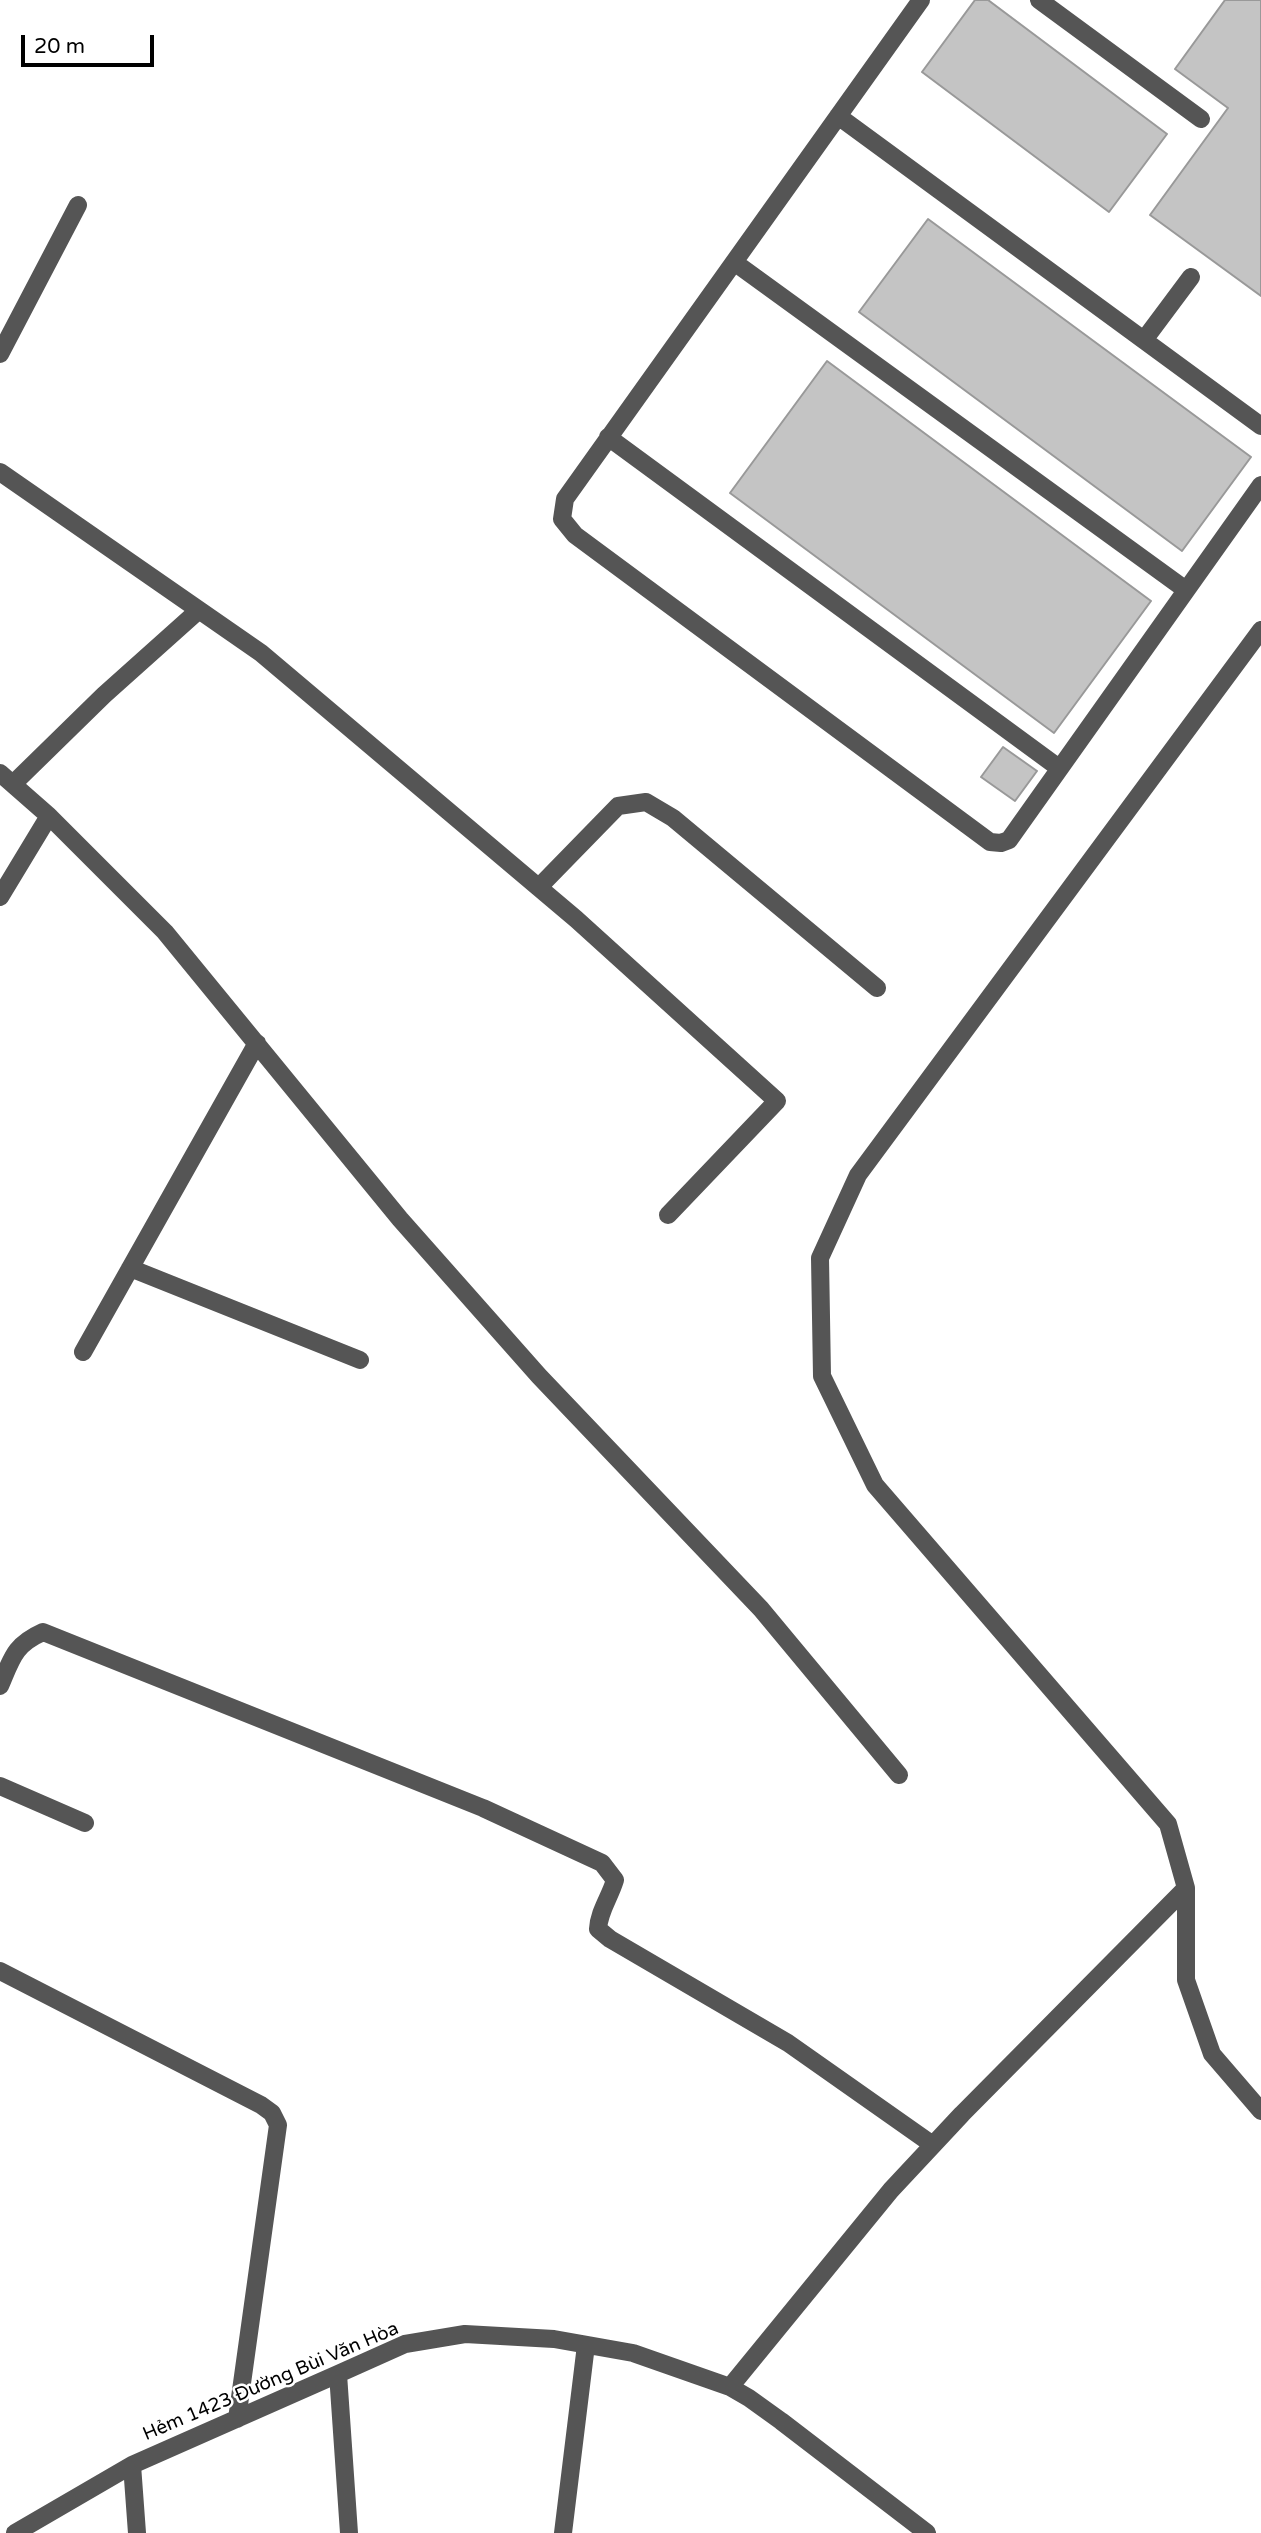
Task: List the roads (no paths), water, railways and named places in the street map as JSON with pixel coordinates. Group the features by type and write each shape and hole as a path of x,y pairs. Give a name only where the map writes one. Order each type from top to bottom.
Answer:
{"street":[{"path":"921,0 565,499 562,519 575,536 990,842 1001,843 1009,840 1261,485"},
{"path":"1039,0 1201,119"},
{"path":"838,116 1261,426"},
{"path":"0,354 78,205"},
{"path":"734,262 1186,590"},
{"path":"1144,340 1191,277"},
{"path":"608,437 1059,768"},
{"path":"0,472 261,653 539,887 777,1101 668,1216"},
{"path":"199,610 6,779 49,816 165,932 408,1229 539,1376 761,1609 899,1775"},
{"path":"1261,630 858,1175 820,1258 822,1376 875,1485 1168,1824 1186,1888 1186,1980 1212,2054 1261,2111"},
{"path":"539,887 618,806 646,802 673,818 877,988"},
{"path":"0,897 49,816"},
{"path":"83,1352 257,1043"},
{"path":"130,1268 360,1360"},
{"path":"0,1686 23,1641 43,1632 483,1808 602,1863 615,1880 599,1916 598,1929 610,1939 788,2043 933,2146"},
{"path":"0,1786 85,1823"},
{"path":"730,2387 891,2190 1186,1888"},
{"path":"0,1971 272,2113 278,2125 237,2419"},
{"name":"Hẻm 1423 Đường Bùi Văn Hòa","path":"15,2533 132,2465 405,2344 465,2334 554,2339 633,2353 730,2387 781,2421 927,2533"},
{"path":"563,2533 586,2345"},
{"path":"338,2374 349,2533"},
{"path":"132,2465 137,2533"}]}
